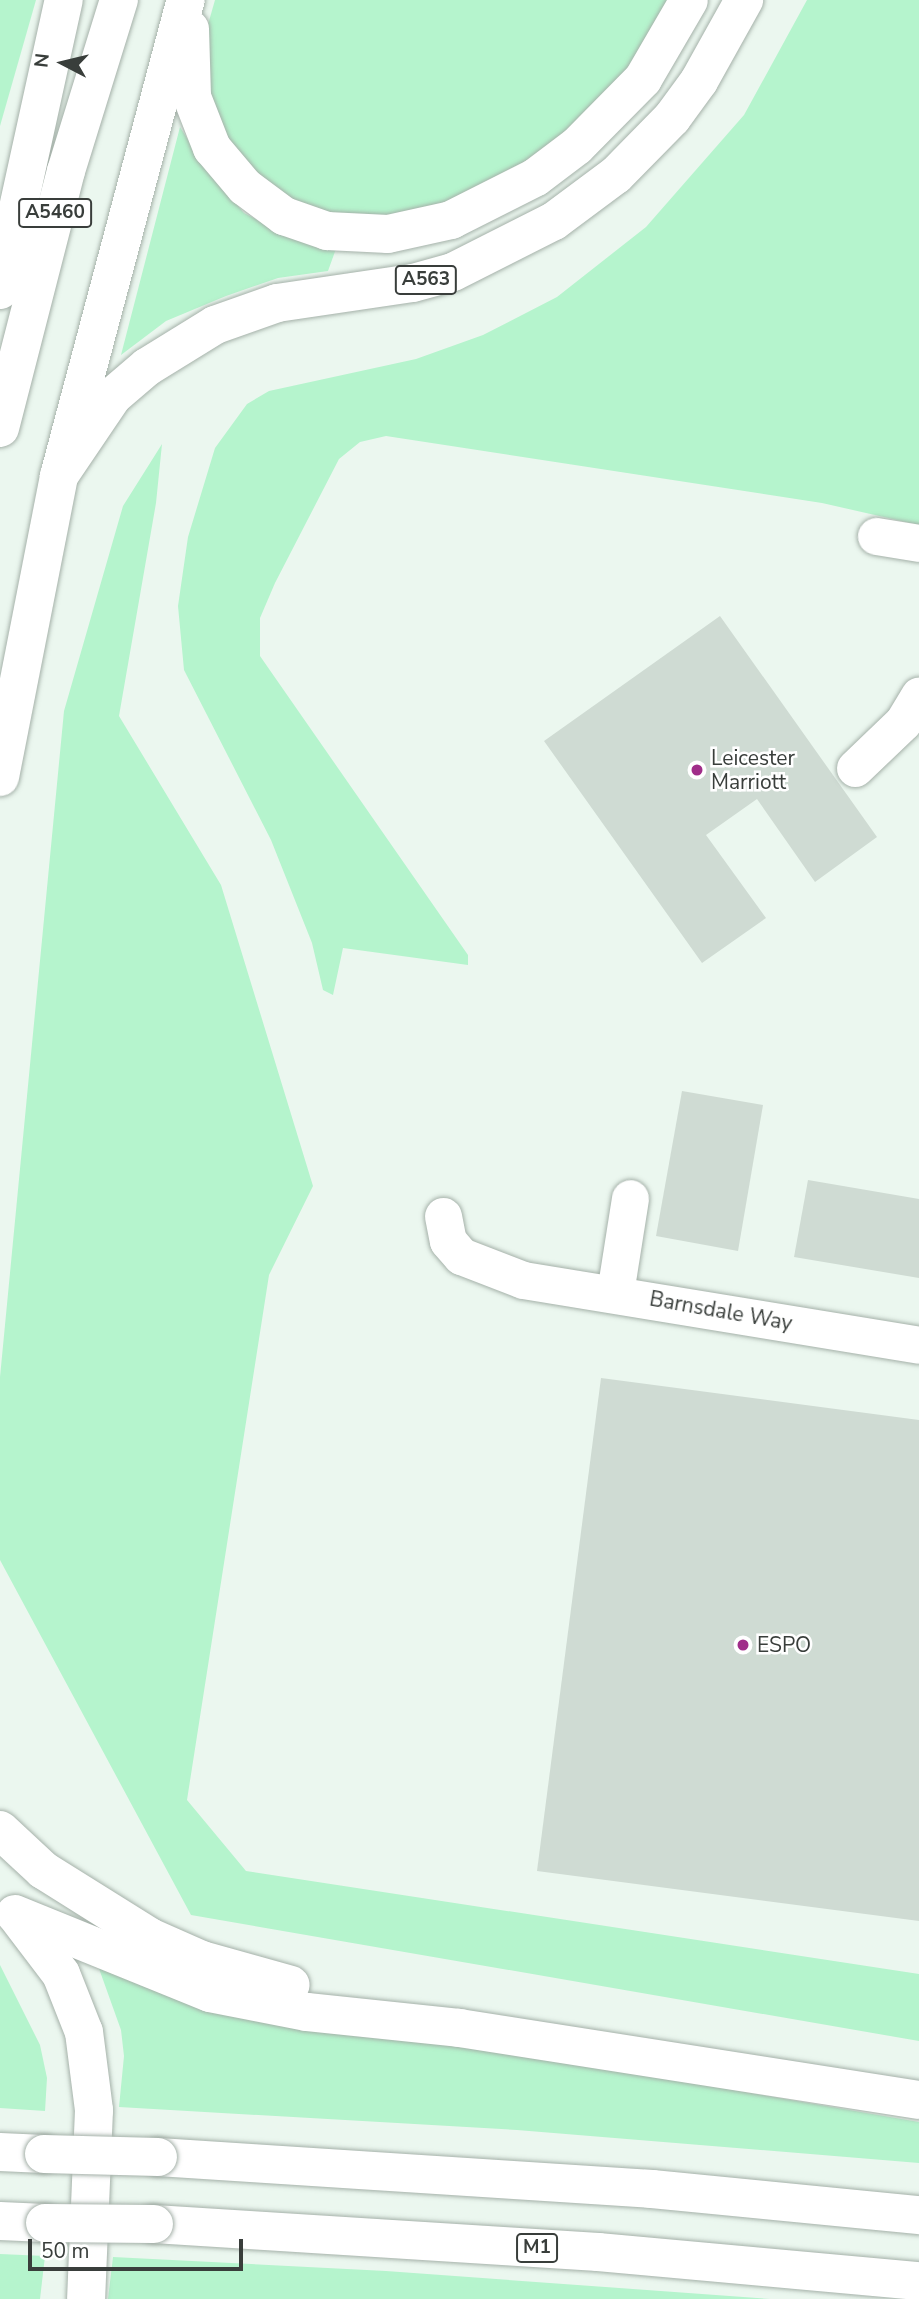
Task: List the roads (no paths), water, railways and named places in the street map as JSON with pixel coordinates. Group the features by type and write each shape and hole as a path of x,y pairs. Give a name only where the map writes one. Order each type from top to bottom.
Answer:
{"highway":[{"path":"0,290 64,0"},
{"name":"A5460","path":"0,428 66,170 119,0"},
{"path":"188,0 192,97 223,164 260,200 284,216 327,230 374,234 451,220 536,177 577,146 643,79 689,0"},
{"name":"A5460","path":"0,777 60,476 188,0"},
{"name":"A563","path":"60,476 113,396 147,367 215,326 277,303 413,283 453,272 554,221 616,175 672,118 706,69 744,0"},
{"path":"0,1829 73,1891 150,1937 202,1960 459,2028"},
{"path":"8,1908 210,1993 384,2023 459,2028 919,2100"},
{"path":"8,1908 61,1974 84,2032 94,2110 86,2299"},
{"path":"0,2152 158,2157 652,2189 919,2215"},
{"name":"M1","path":"0,2221 154,2224 598,2252 919,2281"}],"street":[{"path":"876,536 919,543"},
{"path":"855,768 903,722 919,695"},
{"path":"614,1293 630,1198"},
{"name":"Barnsdale Way","path":"443,1216 448,1241 461,1256 523,1280 919,1345"}],"place":[{"name":"Leicester Marriott","path":"697,770"},
{"name":"ESPO","path":"743,1645"}]}
